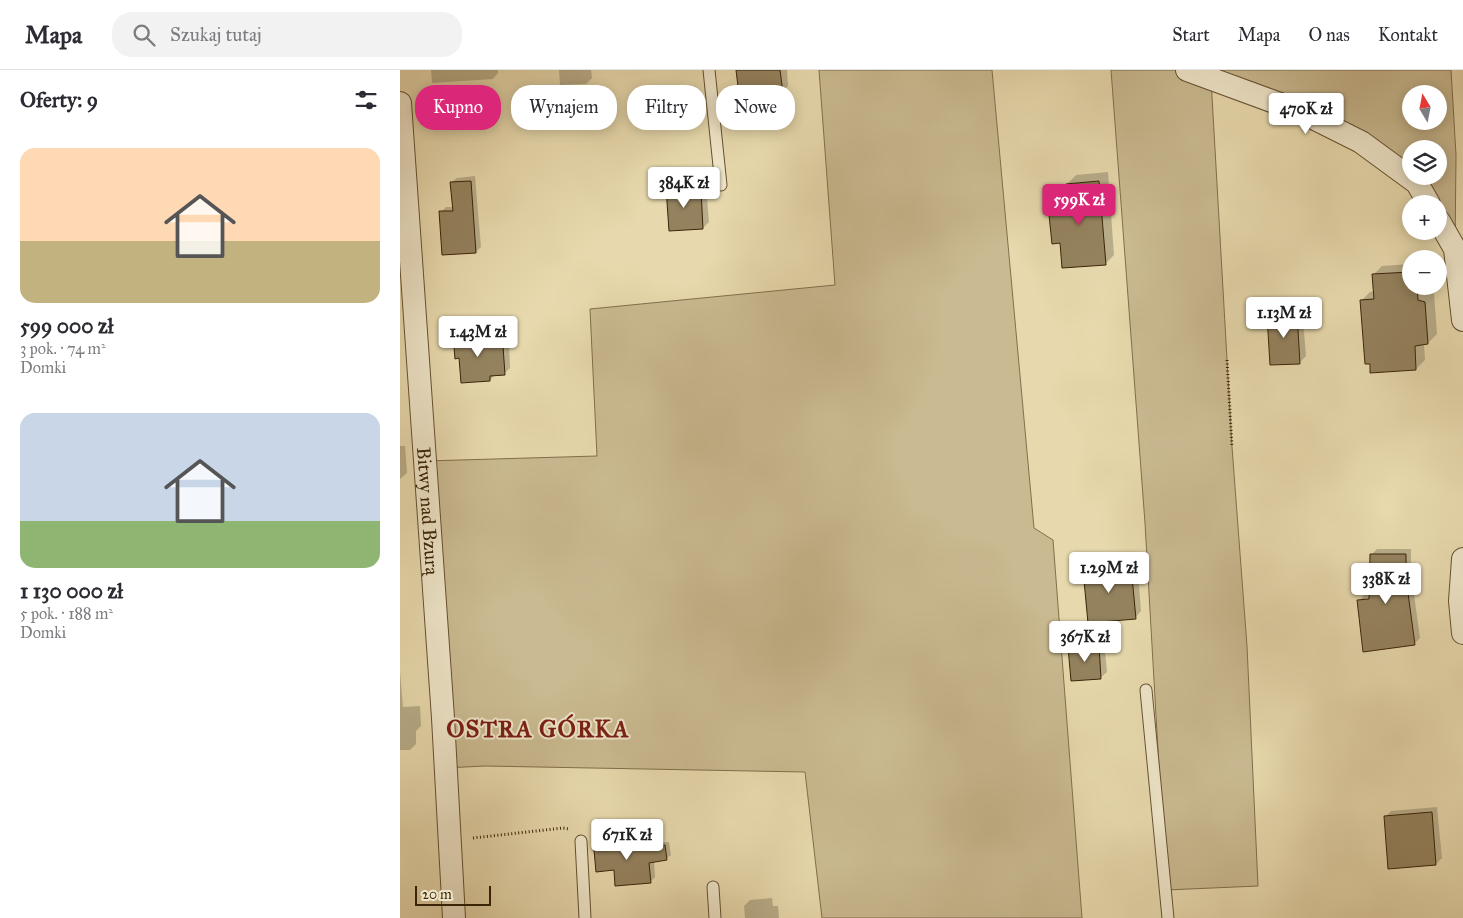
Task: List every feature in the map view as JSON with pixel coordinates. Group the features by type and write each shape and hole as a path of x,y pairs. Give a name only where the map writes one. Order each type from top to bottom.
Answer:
{"street":[{"path":"1188,70 1299,111 1361,142 1417,183 1423,195"},
{"name":"Bitwy nad Bzurą","path":"400,103 454,918"},
{"path":"1447,236 1455,249 1463,320"},
{"path":"1463,559 1460,601 1463,633"}],"lane":[{"path":"709,70 721,185"},
{"path":"1146,690 1168,918"},
{"path":"580,841 585,918"},
{"path":"713,888 715,918"}],"path":[{"path":"1227,360 1232,447"},
{"path":"450,840 563,828 579,834 580,841"}],"shaded area":[{"path":"819,70 992,70 1034,528 1053,540 1082,918 822,918 805,772 485,766 444,768 425,461 597,456 590,309 835,285"},
{"path":"1111,70 1451,70 1456,155 1455,249 1447,235 1447,195 1428,195 1415,185 1447,185 1447,140 1402,140 1402,175 1361,142 1211,79 1232,447 1247,646 1258,886 1166,890 1145,523"}],"building":[{"path":"736,70 780,70 782,85 738,85"},
{"path":"471,181 476,253 442,255 439,211 453,211 450,182"},
{"path":"1099,181 1106,265 1062,268 1060,243 1052,244 1048,205 1067,203 1066,184"},
{"path":"686,186 686,191 701,190 703,229 669,231 666,188"},
{"path":"1402,272 1402,295 1418,295 1418,300 1425,302 1428,344 1415,346 1416,370 1370,373 1370,364 1365,364 1360,300 1374,299 1372,274"},
{"path":"1297,313 1300,364 1270,365 1267,316"},
{"path":"484,333 485,347 503,346 505,375 490,376 490,381 461,383 459,358 455,359 453,335"},
{"path":"1370,554 1406,554 1406,578 1415,645 1363,652 1357,600 1369,599"},
{"path":"1131,566 1136,619 1088,623 1083,570"},
{"path":"1099,645 1101,679 1071,681 1068,647"},
{"path":"1432,812 1436,865 1388,869 1384,816"},
{"path":"616,836 617,850 665,845 667,860 649,863 651,883 615,886 614,870 596,872 593,839"}],"district":[{"name":"OSTRA GÓRKA","path":"538,729"}]}
